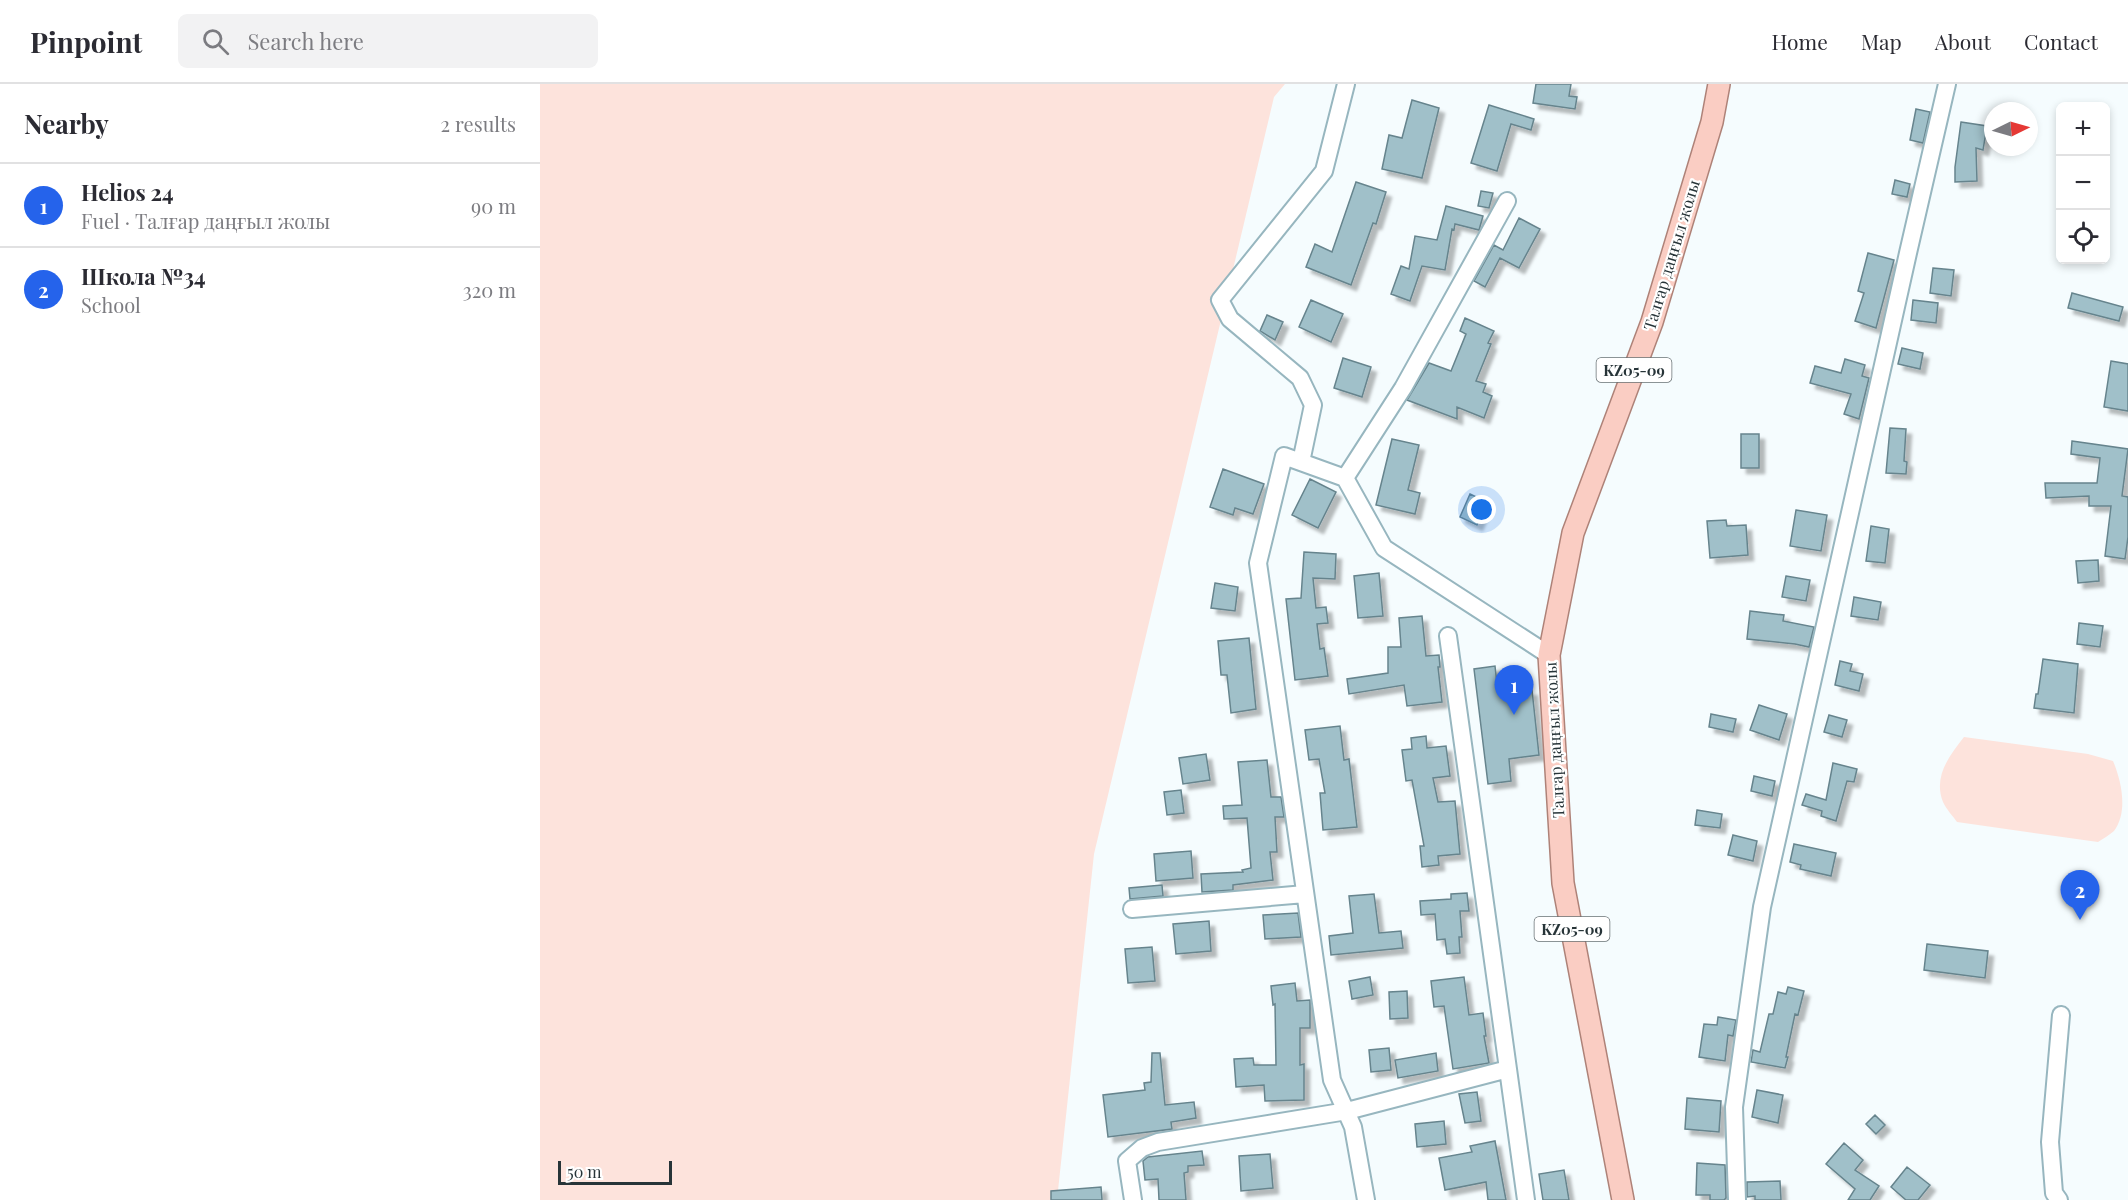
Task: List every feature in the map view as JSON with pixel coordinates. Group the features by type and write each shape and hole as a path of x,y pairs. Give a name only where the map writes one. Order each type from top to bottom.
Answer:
{"main road":[{"name":"Талғар даңғыл жолы","path":"1623,1200 1563,883 1549,655 1573,533 1652,322 1712,122 1719,84"}],"street":[{"path":"1301,462 1313,405 1299,378 1230,319 1220,300 1324,171 1346,84"},
{"path":"1737,1200 1734,1107 1762,907 1947,84"},
{"path":"1345,478 1403,388 1507,201"},
{"path":"1366,1200 1353,1127 1332,1080 1258,563 1284,456 1345,478 1384,548 1549,655"},
{"path":"1448,636 1526,1200"},
{"path":"1132,909 1305,894"},
{"path":"2059,1200 2054,1193 2050,1143 2061,1014"},
{"path":"1132,1200 1127,1161 1142,1148 1158,1142 1347,1111 1508,1069"}],"shaded area":[{"path":"540,84 1285,84 1274,97 1094,854 1057,1200 540,1200"},
{"path":"1964,737 2088,754 2113,761 2122,797 2121,815 2114,831 2098,842 1957,822 1943,802 1940,784 1948,759"}],"building":[{"path":"1536,84 1571,84 1569,96 1577,97 1575,109 1533,103"},
{"path":"1412,100 1439,108 1422,178 1382,169 1389,135 1402,138"},
{"path":"1489,105 1534,119 1531,130 1511,124 1497,171 1471,163"},
{"path":"1916,109 1930,112 1923,143 1910,140"},
{"path":"1961,122 1984,126 1983,150 1976,148 1977,181 1955,182"},
{"path":"1895,180 1910,184 1907,197 1892,194"},
{"path":"1356,182 1386,192 1376,224 1373,223 1351,285 1306,267 1315,244 1332,252"},
{"path":"1481,191 1493,193 1489,208 1478,206"},
{"path":"1446,206 1483,216 1479,230 1455,224 1454,230 1452,229 1445,270 1422,266 1410,301 1391,294 1401,266 1409,269 1415,236 1437,240"},
{"path":"1519,218 1540,229 1519,268 1500,258 1485,287 1474,281 1494,245 1503,250"},
{"path":"1868,253 1894,260 1876,328 1855,321 1864,293 1858,291"},
{"path":"1933,268 1954,270 1951,296 1930,293"},
{"path":"2072,293 2123,307 2119,321 2068,308"},
{"path":"1311,300 1343,314 1331,342 1299,327"},
{"path":"1913,300 1938,303 1936,323 1911,320"},
{"path":"1267,315 1283,322 1275,340 1260,331"},
{"path":"1465,318 1494,331 1476,381 1486,384 1483,392 1492,396 1484,418 1457,407 1457,419 1407,400 1429,363 1451,371 1466,334 1460,331"},
{"path":"1902,348 1923,353 1920,369 1898,364"},
{"path":"1343,358 1371,367 1362,397 1334,388"},
{"path":"1845,359 1865,365 1862,376 1869,378 1859,419 1844,414 1851,394 1810,383 1815,366 1841,373"},
{"path":"2111,361 2128,364 2128,411 2104,407"},
{"path":"1890,428 1906,429 1904,461 1907,462 1906,474 1886,473"},
{"path":"1741,434 1759,434 1759,468 1741,468"},
{"path":"1392,439 1419,445 1408,490 1420,493 1415,514 1376,505"},
{"path":"2072,441 2128,449 2122,496 2128,497 2128,537 2125,559 2105,556 2111,506 2089,506 2089,496 2046,498 2045,483 2097,483 2100,458 2071,454"},
{"path":"1223,469 1264,484 1253,514 1235,508 1233,515 1210,507"},
{"path":"1310,479 1336,492 1318,528 1292,515"},
{"path":"1470,494 1487,502 1477,525 1460,517"},
{"path":"1796,510 1827,515 1821,551 1790,546"},
{"path":"1726,520 1727,526 1746,525 1748,555 1710,558 1707,521"},
{"path":"1871,526 1889,529 1885,563 1866,561"},
{"path":"1304,552 1336,554 1335,579 1313,578 1316,608 1326,607 1328,623 1317,624 1320,649 1324,648 1328,676 1295,680 1286,599 1301,598"},
{"path":"2098,560 2099,581 2078,583 2076,561"},
{"path":"1379,573 1383,616 1358,618 1354,576"},
{"path":"1786,576 1810,580 1806,601 1782,597"},
{"path":"1215,583 1238,587 1235,611 1211,608"},
{"path":"1854,597 1881,602 1878,620 1851,616"},
{"path":"1750,611 1784,615 1783,621 1814,627 1809,647 1747,639"},
{"path":"1422,616 1426,656 1439,655 1442,702 1407,706 1404,685 1349,694 1347,679 1388,673 1388,647 1401,647 1399,618"},
{"path":"2079,623 2103,626 2100,647 2077,644"},
{"path":"1249,638 1256,709 1231,713 1227,675 1221,675 1218,641"},
{"path":"2043,659 2078,664 2074,713 2034,708"},
{"path":"1840,661 1852,664 1850,671 1863,674 1859,691 1835,685"},
{"path":"1495,666 1498,693 1532,690 1539,755 1509,759 1511,781 1488,784 1474,669"},
{"path":"1759,705 1787,714 1779,740 1750,730"},
{"path":"1711,714 1736,719 1733,732 1709,727"},
{"path":"1829,715 1847,720 1842,737 1824,732"},
{"path":"1340,726 1344,760 1349,759 1357,827 1323,830 1320,793 1325,793 1319,759 1309,760 1305,730"},
{"path":"1426,736 1427,748 1446,746 1450,776 1433,778 1438,802 1455,801 1460,854 1438,856 1439,865 1422,867 1420,846 1424,846 1412,780 1406,781 1402,750 1412,749 1411,738"},
{"path":"1206,754 1210,780 1183,784 1179,758"},
{"path":"1267,760 1271,797 1281,797 1284,817 1275,817 1277,852 1270,852 1273,880 1233,885 1233,890 1202,892 1201,874 1243,872 1242,870 1251,868 1247,818 1224,819 1223,806 1242,805 1238,762"},
{"path":"1833,763 1857,769 1854,782 1847,781 1836,821 1821,816 1822,811 1802,805 1806,794 1826,800"},
{"path":"1754,776 1775,781 1772,796 1751,791"},
{"path":"1181,790 1184,813 1167,815 1164,792"},
{"path":"1697,810 1722,814 1720,828 1695,825"},
{"path":"1733,835 1757,841 1753,861 1728,855"},
{"path":"1794,844 1836,853 1831,876 1800,869 1801,865 1790,862"},
{"path":"1191,851 1193,878 1156,881 1154,854"},
{"path":"1162,885 1163,896 1130,899 1129,888"},
{"path":"1467,893 1469,911 1460,911 1462,937 1459,937 1460,953 1447,954 1445,939 1437,940 1435,914 1421,915 1420,901 1451,899 1451,894"},
{"path":"1374,894 1379,933 1401,931 1403,948 1331,955 1329,936 1353,933 1349,896"},
{"path":"1298,913 1301,937 1265,939 1263,915"},
{"path":"1209,921 1211,951 1176,954 1173,924"},
{"path":"1927,944 1988,951 1985,978 1924,970"},
{"path":"1152,947 1155,981 1128,983 1125,949"},
{"path":"1370,977 1373,995 1352,999 1349,981"},
{"path":"1464,977 1469,1015 1483,1013 1489,1063 1453,1069 1444,1006 1434,1007 1431,981"},
{"path":"1295,983 1297,1001 1310,1000 1310,1028 1300,1028 1300,1065 1304,1064 1304,1100 1265,1101 1264,1085 1236,1087 1234,1059 1253,1058 1254,1065 1276,1065 1275,1004 1273,1005 1271,986"},
{"path":"1788,987 1804,991 1798,1015 1795,1014 1785,1068 1751,1062 1753,1050 1760,1052 1769,1014 1773,1014 1778,992 1786,994"},
{"path":"1407,991 1408,1018 1390,1019 1389,992"},
{"path":"1718,1017 1736,1020 1733,1036 1728,1035 1725,1061 1699,1057 1704,1024 1717,1025"},
{"path":"1389,1048 1391,1070 1371,1072 1369,1050"},
{"path":"1152,1053 1160,1053 1165,1105 1194,1102 1196,1118 1171,1122 1172,1129 1108,1137 1103,1095 1145,1090 1144,1083 1151,1082"},
{"path":"1436,1053 1438,1071 1398,1078 1395,1060"},
{"path":"1757,1090 1783,1095 1778,1123 1752,1117"},
{"path":"1477,1092 1481,1121 1465,1123 1459,1094"},
{"path":"1687,1098 1721,1101 1719,1132 1685,1129"},
{"path":"1875,1115 1885,1125 1876,1134 1866,1124"},
{"path":"1444,1121 1446,1144 1417,1147 1415,1124"},
{"path":"1495,1141 1506,1200 1488,1200 1486,1182 1445,1190 1439,1158 1472,1152 1470,1146"},
{"path":"1844,1143 1863,1160 1855,1170 1879,1186 1870,1200 1848,1200 1855,1189 1826,1164"},
{"path":"1202,1151 1204,1165 1188,1166 1188,1172 1184,1173 1186,1200 1159,1200 1158,1179 1145,1180 1143,1161 1148,1157"},
{"path":"1270,1154 1273,1188 1241,1191 1239,1156"},
{"path":"1697,1163 1725,1165 1726,1198 1724,1200 1710,1200 1710,1195 1696,1195"},
{"path":"1907,1167 1930,1185 1918,1200 1906,1200 1891,1187"},
{"path":"1564,1170 1569,1200 1543,1200 1539,1174"},
{"path":"1780,1181 1781,1200 1755,1200 1755,1196 1747,1197 1747,1182"},
{"path":"1101,1187 1102,1200 1051,1200 1051,1191"}],"place":[{"name":"Helios 24","path":"1514,715"},
{"name":"Школа №34","path":"2080,920"}]}
